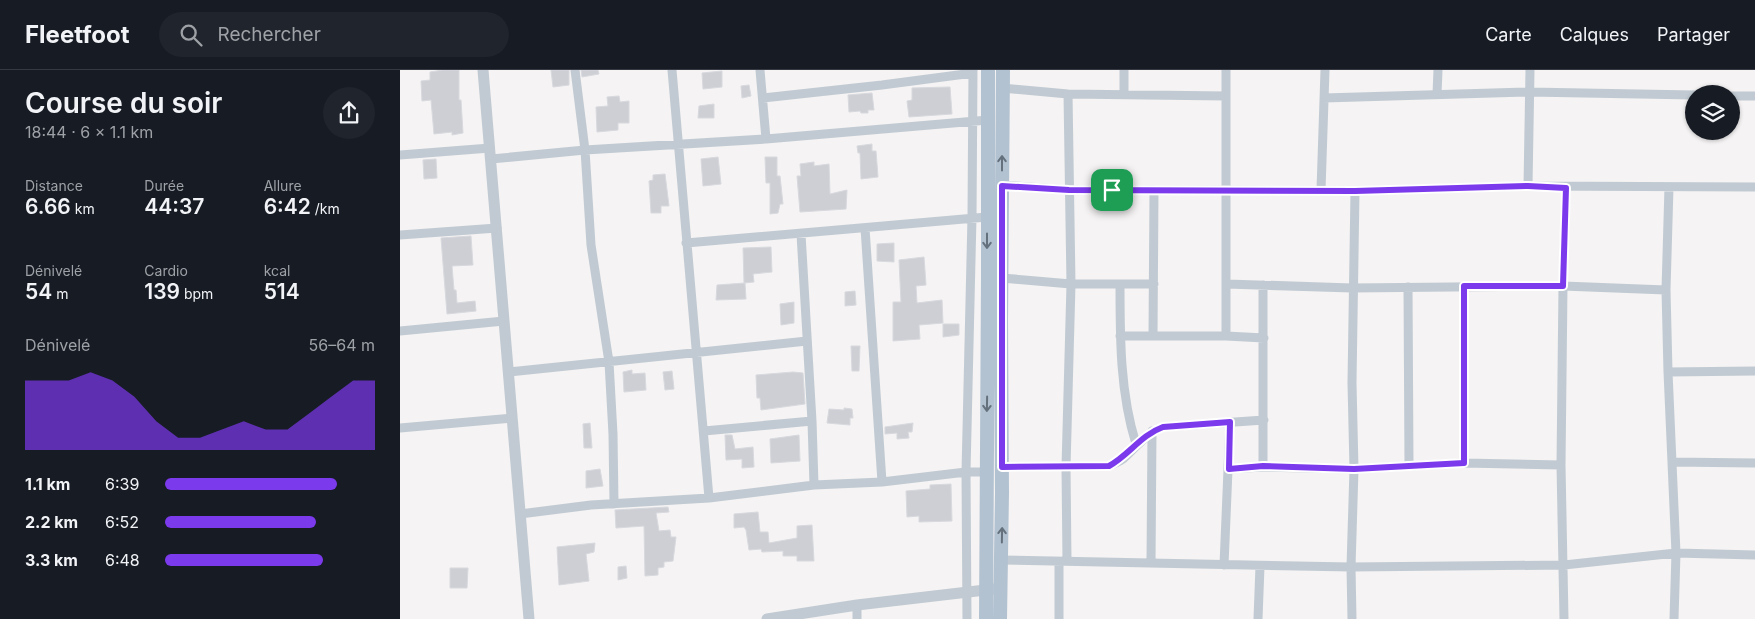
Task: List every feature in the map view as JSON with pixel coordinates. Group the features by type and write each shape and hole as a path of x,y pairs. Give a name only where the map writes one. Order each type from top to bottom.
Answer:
{"main road":[{"path":"986,619 988,70"},
{"path":"1000,619 1002,70"}],"street":[{"path":"483,70 529,619"},
{"path":"575,70 584,150 591,245 609,362 614,504"},
{"path":"672,70 709,498"},
{"path":"760,70 766,139"},
{"path":"1124,70 1124,94"},
{"path":"1226,70 1226,336"},
{"path":"1321,190 1325,70"},
{"path":"1436,94 1438,70"},
{"path":"1528,186 1530,70"},
{"path":"763,98 882,85 973,72 972,217 966,472 967,619"},
{"path":"1002,88 1068,94 1226,96"},
{"path":"1324,98 1529,92 1685,95"},
{"path":"1059,619 1063,562 1071,284 1068,94"},
{"path":"1740,96 1755,96"},
{"path":"400,156 584,150 766,139 988,120"},
{"path":"1002,186 1069,190 1355,191 1528,186 1566,188 1755,187"},
{"path":"1669,187 1666,290 1676,553 1674,619"},
{"path":"1564,619 1562,465 1563,286 1566,188"},
{"path":"1153,336 1154,190"},
{"path":"1352,619 1351,567 1354,469 1352,288 1355,191"},
{"path":"686,243 987,216"},
{"path":"400,236 497,228"},
{"path":"866,228 882,482"},
{"path":"801,234 814,484"},
{"path":"1002,278 1071,284 1154,284"},
{"path":"1227,284 1352,288 1563,286 1666,290"},
{"path":"1120,285 1120,336 1129,422 1136,444"},
{"path":"1263,285 1263,466"},
{"path":"1464,286 1464,463"},
{"path":"1408,287 1409,466"},
{"path":"400,330 504,321"},
{"path":"1120,336 1264,338"},
{"path":"509,372 807,341"},
{"path":"1668,372 1755,371"},
{"path":"400,428 512,418"},
{"path":"1002,467 1109,466 1122,459 1152,431 1163,427 1264,420"},
{"path":"704,431 812,421"},
{"path":"1224,565 1230,422"},
{"path":"1151,563 1152,431"},
{"path":"1672,462 1755,463"},
{"path":"1229,469 1263,466 1354,469 1464,463 1562,465"},
{"path":"520,514 614,504 709,498 814,484 882,482 966,472 987,472"},
{"path":"1001,560 1351,567 1564,565 1676,553 1755,555"},
{"path":"1258,619 1260,566"},
{"path":"768,619 857,605 966,591 1001,589"},
{"path":"857,605 857,619"}],"building":[{"path":"459,70 459,100 461,100 463,133 452,135 452,132 434,134 431,100 422,101 421,81 430,80 430,72"},
{"path":"551,70 569,70 569,85 553,87"},
{"path":"581,70 598,70 599,74 582,77"},
{"path":"722,71 722,87 703,89 702,73"},
{"path":"749,85 751,96 742,98 741,86"},
{"path":"950,87 952,114 909,117 907,101 912,100 912,88"},
{"path":"872,93 874,110 868,110 868,113 861,113 860,111 849,112 848,95"},
{"path":"619,96 620,102 629,101 629,123 618,123 618,130 597,132 596,107 608,106 607,97"},
{"path":"714,104 714,118 698,118 699,106"},
{"path":"872,144 872,151 876,151 878,177 861,179 860,153 858,153 857,146"},
{"path":"718,157 721,184 703,186 701,159"},
{"path":"765,157 777,157 777,176 780,176 783,204 780,204 778,213 770,214 770,183 766,183"},
{"path":"436,159 437,178 424,179 423,160"},
{"path":"814,162 814,166 829,164 830,194 847,190 846,209 800,212 797,176 801,176 800,164"},
{"path":"665,174 669,206 661,206 661,213 651,213 649,181 653,180 653,175"},
{"path":"471,236 473,265 452,266 457,303 475,301 476,311 447,314 441,238"},
{"path":"894,243 894,262 877,261 877,244"},
{"path":"771,247 772,272 753,274 754,282 744,283 743,248"},
{"path":"924,257 926,285 916,286 917,303 942,300 943,323 919,325 920,339 893,341 893,302 901,302 899,260"},
{"path":"745,283 746,299 716,300 717,285"},
{"path":"855,291 856,305 845,306 845,292"},
{"path":"794,302 794,323 781,325 780,304"},
{"path":"943,324 959,324 959,335 943,337"},
{"path":"851,346 860,346 859,371 852,371"},
{"path":"632,370 632,374 645,373 646,390 624,392 623,372"},
{"path":"672,371 674,389 665,390 663,372"},
{"path":"803,373 805,404 761,410 760,398 757,398 756,375"},
{"path":"844,408 852,409 853,418 850,418 850,425 827,423 829,409 844,410"},
{"path":"590,423 592,448 584,448 583,424"},
{"path":"913,423 912,432 908,432 909,438 897,439 897,433 885,434 885,427"},
{"path":"725,435 732,435 735,449 753,447 754,467 742,468 742,459 726,460"},
{"path":"799,435 800,461 771,463 770,439"},
{"path":"600,469 603,486 586,488 586,471"},
{"path":"951,484 952,521 919,522 919,516 907,517 906,491 930,489 930,485"},
{"path":"668,507 669,512 656,513 659,531 670,530 671,537 676,537 673,561 664,562 664,567 658,568 658,575 645,576 644,526 616,528 615,510"},
{"path":"758,512 760,532 768,532 769,543 797,538 797,526 812,525 814,561 797,561 797,556 783,556 783,551 762,552 761,549 749,550 744,527 734,528 734,514"},
{"path":"595,543 594,552 586,554 589,581 559,585 557,547"},
{"path":"626,566 627,578 618,580 618,567"},
{"path":"450,568 468,568 467,588 450,588"}],"route":[{"path":"1002,186 1069,190 1112,190 1355,191 1528,186 1566,188 1563,286 1464,286 1464,463 1354,469 1263,466 1229,469 1230,422 1163,427 1152,431 1122,459 1109,466 1002,467 1002,186"}]}
